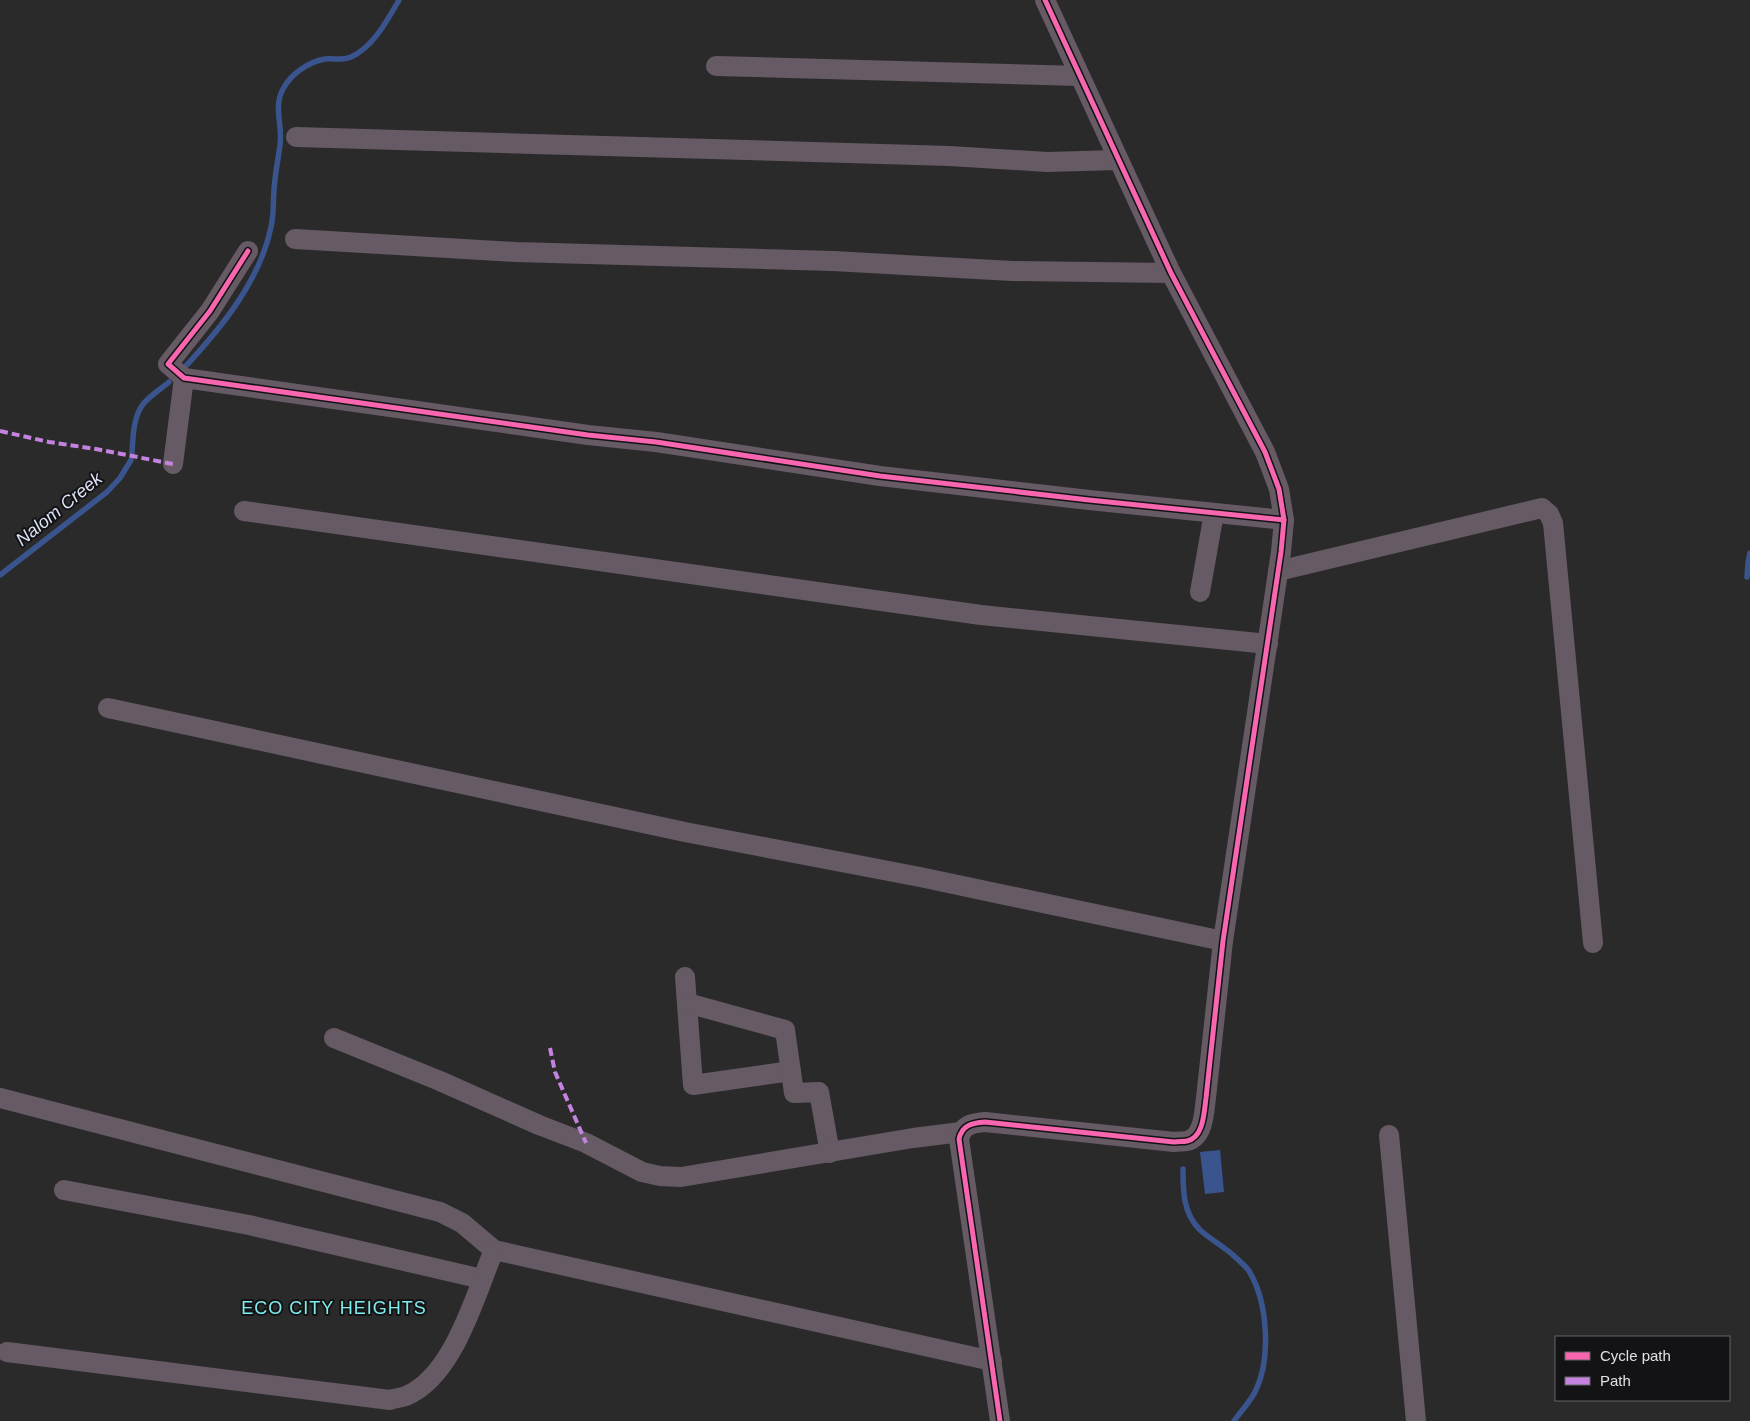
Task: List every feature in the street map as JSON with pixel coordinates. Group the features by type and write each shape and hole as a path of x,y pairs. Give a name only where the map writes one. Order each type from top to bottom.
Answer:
{"street":[{"path":"1000,1421 959,1139 961,1132 968,1124 985,1122 1174,1142 1187,1141 1194,1138 1202,1123 1223,941 1268,644 1284,520 1279,489 1264,452 1171,273 1045,0"},
{"path":"716,66 1080,76"},
{"path":"296,137 950,156 1047,162 1118,160"},
{"path":"295,239 516,252 833,261 1012,271 1171,273"},
{"path":"248,251 210,311 168,364 184,378 588,435 656,442 880,476 1284,520"},
{"path":"173,464 184,378"},
{"path":"1278,570 1542,508 1548,514 1553,523 1593,942"},
{"path":"244,511 981,615 1268,644"},
{"path":"1200,592 1214,513"},
{"path":"108,708 685,832 929,879 1223,941"},
{"path":"685,977 693,1085 792,1071"},
{"path":"687,1003 785,1030 794,1093 819,1092 830,1153"},
{"path":"334,1038 586,1143 642,1172 650,1174 681,1177 914,1138 961,1132"},
{"path":"0,1098 440,1212 462,1223 494,1250 992,1361"},
{"path":"1389,1135 1416,1421"},
{"path":"64,1190 249,1225 482,1279"},
{"path":"7,1352 390,1400 405,1396 420,1387 440,1367 450,1353 494,1250"}],"water":[{"path":"1220,1150 1224,1192 1205,1194 1200,1152"}],"waterway":[{"name":"Nalom Creek","path":"185,367 237,303 258,266 266,247 273,218 274,184 281,138 278,110 283,89 295,74 312,63 325,59 347,58 359,53 379,33 399,0"},
{"name":"Nalom Creek","path":"132,453 134,427 140,408 150,397 169,382"},
{"name":"Nalom Creek","path":"0,575 107,492 120,478 131,460"},
{"path":"1747,577 1750,553"},
{"path":"1183,1169 1185,1201 1190,1216 1200,1230 1248,1269 1260,1298 1264,1314 1265,1346 1261,1377 1254,1394 1234,1421"}],"marked path":[{"path":"0,431 49,442 173,464"},
{"path":"550,1048 555,1072 586,1143"}],"cycle path":[{"path":"1000,1421 959,1139 960,1134 968,1126 985,1122 1174,1142 1193,1139 1197,1135 1205,1110 1223,941 1281,552 1284,520 1279,489 1265,452 1171,273 1045,0"},
{"path":"248,251 210,311 168,364 184,378 588,435 656,442 880,476 1284,520"}],"district":[{"name":"ECO CITY HEIGHTS","path":"334,1308"}]}
